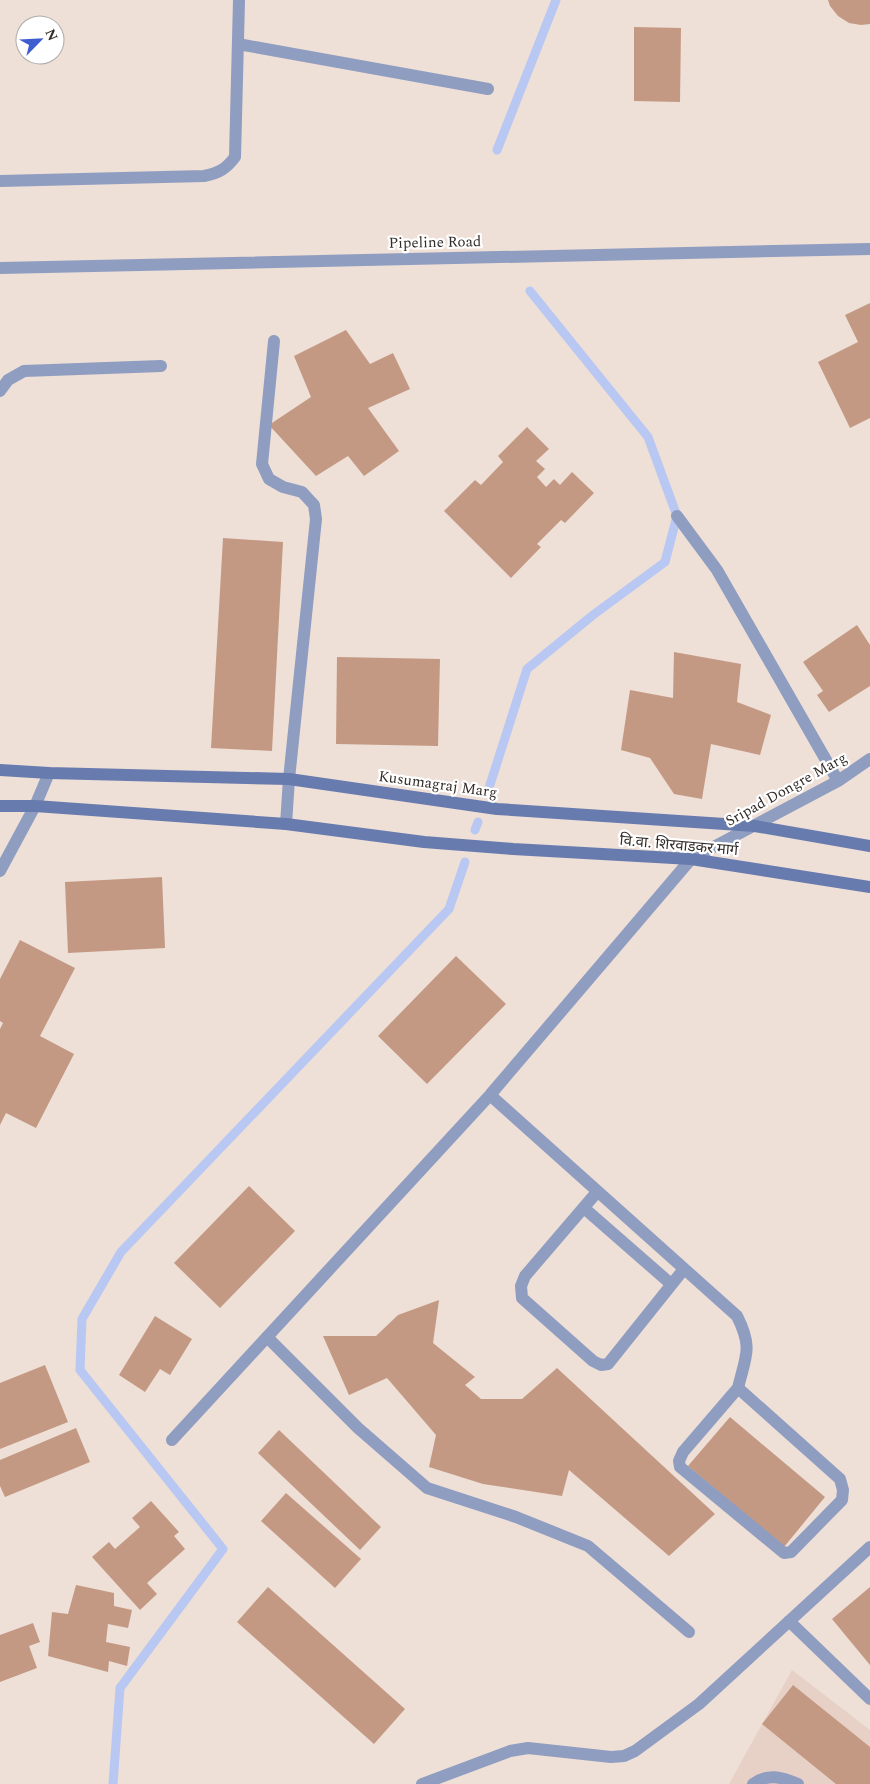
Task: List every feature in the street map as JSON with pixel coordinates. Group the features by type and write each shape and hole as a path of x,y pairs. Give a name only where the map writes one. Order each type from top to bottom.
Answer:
{"street":[{"path":"0,181 204,176 218,173 228,166 235,157 239,0"},
{"path":"238,44 488,89"},
{"name":"Pipeline Road","path":"0,268 870,249"},
{"path":"0,806 34,806 286,824 316,519 314,505 302,492 284,487 270,479 262,464 274,341"},
{"path":"0,391 8,380 24,372 162,366"},
{"path":"677,516 717,570 838,781"},
{"name":"Sripad Dongre Marg","path":"691,859 838,781 870,759"},
{"name":"Kusumagraj Marg","path":"0,770 289,780 497,808 755,826 870,846"},
{"path":"0,871 34,806 48,773"},
{"name":"वि.वा. शिरवाडकर मार्ग","path":"286,824 424,842 691,859 870,887"},
{"path":"172,1440 490,1095 691,859"},
{"path":"490,1095 737,1316 746,1333 748,1346 738,1388 683,1452 679,1461 680,1467 784,1553 791,1552 842,1500 844,1490 840,1479 738,1388"},
{"path":"598,1192 525,1276 521,1286 522,1298 593,1361 601,1365 608,1364 684,1269"},
{"path":"584,1208 672,1284"},
{"path":"267,1337 358,1428 427,1488 516,1517 588,1546 689,1632"},
{"path":"422,1784 520,1749 528,1748 611,1757 630,1753 699,1704 870,1547"},
{"path":"789,1621 870,1699"},
{"path":"753,1784 761,1778 770,1776 798,1784"}],"shaded area":[{"path":"792,1670 870,1730 870,1784 729,1784"}],"building":[{"path":"828,0 870,0 870,24 849,23 838,16"},
{"path":"634,27 681,28 680,102 634,101"},
{"path":"870,303 870,418 850,428 818,362 858,342 845,315"},
{"path":"346,330 370,364 393,353 410,389 368,408 399,451 364,476 348,456 316,476 269,425 311,397 294,356"},
{"path":"527,427 549,449 536,461 545,469 537,477 546,487 554,479 560,485 572,472 594,493 565,523 561,520 537,544 541,547 511,578 444,511 475,480 481,485 503,462 498,456"},
{"path":"223,538 283,542 272,751 211,748"},
{"path":"857,625 870,645 870,686 829,712 817,695 823,691 803,662"},
{"path":"674,652 741,664 737,702 771,715 760,755 711,744 702,799 674,794 650,758 621,750 630,690 673,698"},
{"path":"337,657 440,659 438,746 336,744"},
{"path":"162,877 165,948 68,953 65,882"},
{"path":"20,940 75,968 40,1036 74,1054 36,1128 6,1113 0,1125 0,1029 3,1023 0,1021 0,979"},
{"path":"456,956 506,1004 427,1084 378,1036"},
{"path":"249,1186 295,1231 220,1308 174,1263"},
{"path":"439,1300 433,1343 475,1377 465,1385 481,1399 522,1399 557,1368 715,1514 669,1556 569,1470 562,1496 483,1484 429,1467 436,1435 387,1378 349,1395 323,1336 376,1336 398,1315"},
{"path":"155,1316 192,1339 170,1375 160,1369 145,1392 119,1375"},
{"path":"45,1365 68,1422 0,1449 0,1383"},
{"path":"730,1417 825,1497 784,1547 688,1466"},
{"path":"76,1428 90,1462 5,1497 0,1486 0,1460"},
{"path":"279,1430 381,1527 360,1550 258,1453"},
{"path":"286,1493 361,1559 335,1588 261,1521"},
{"path":"151,1501 179,1532 174,1536 185,1549 147,1583 157,1594 140,1610 92,1557 109,1542 115,1549 140,1527 132,1518"},
{"path":"76,1585 114,1593 114,1606 132,1610 128,1628 108,1624 106,1642 130,1647 127,1666 109,1661 108,1672 48,1656 52,1612 68,1614"},
{"path":"268,1587 405,1709 374,1744 237,1622"},
{"path":"870,1587 870,1665 832,1619"},
{"path":"33,1623 40,1642 29,1646 37,1668 0,1682 0,1635"},
{"path":"793,1685 870,1747 870,1784 836,1784 762,1724"}],"waterway":[{"path":"497,150 556,0"},
{"path":"488,791 527,669 593,615 665,562 677,516 648,437 530,291"},
{"path":"475,830 478,822"},
{"path":"113,1784 120,1688 223,1549 80,1370 82,1319 121,1252 449,909 465,862"}]}
